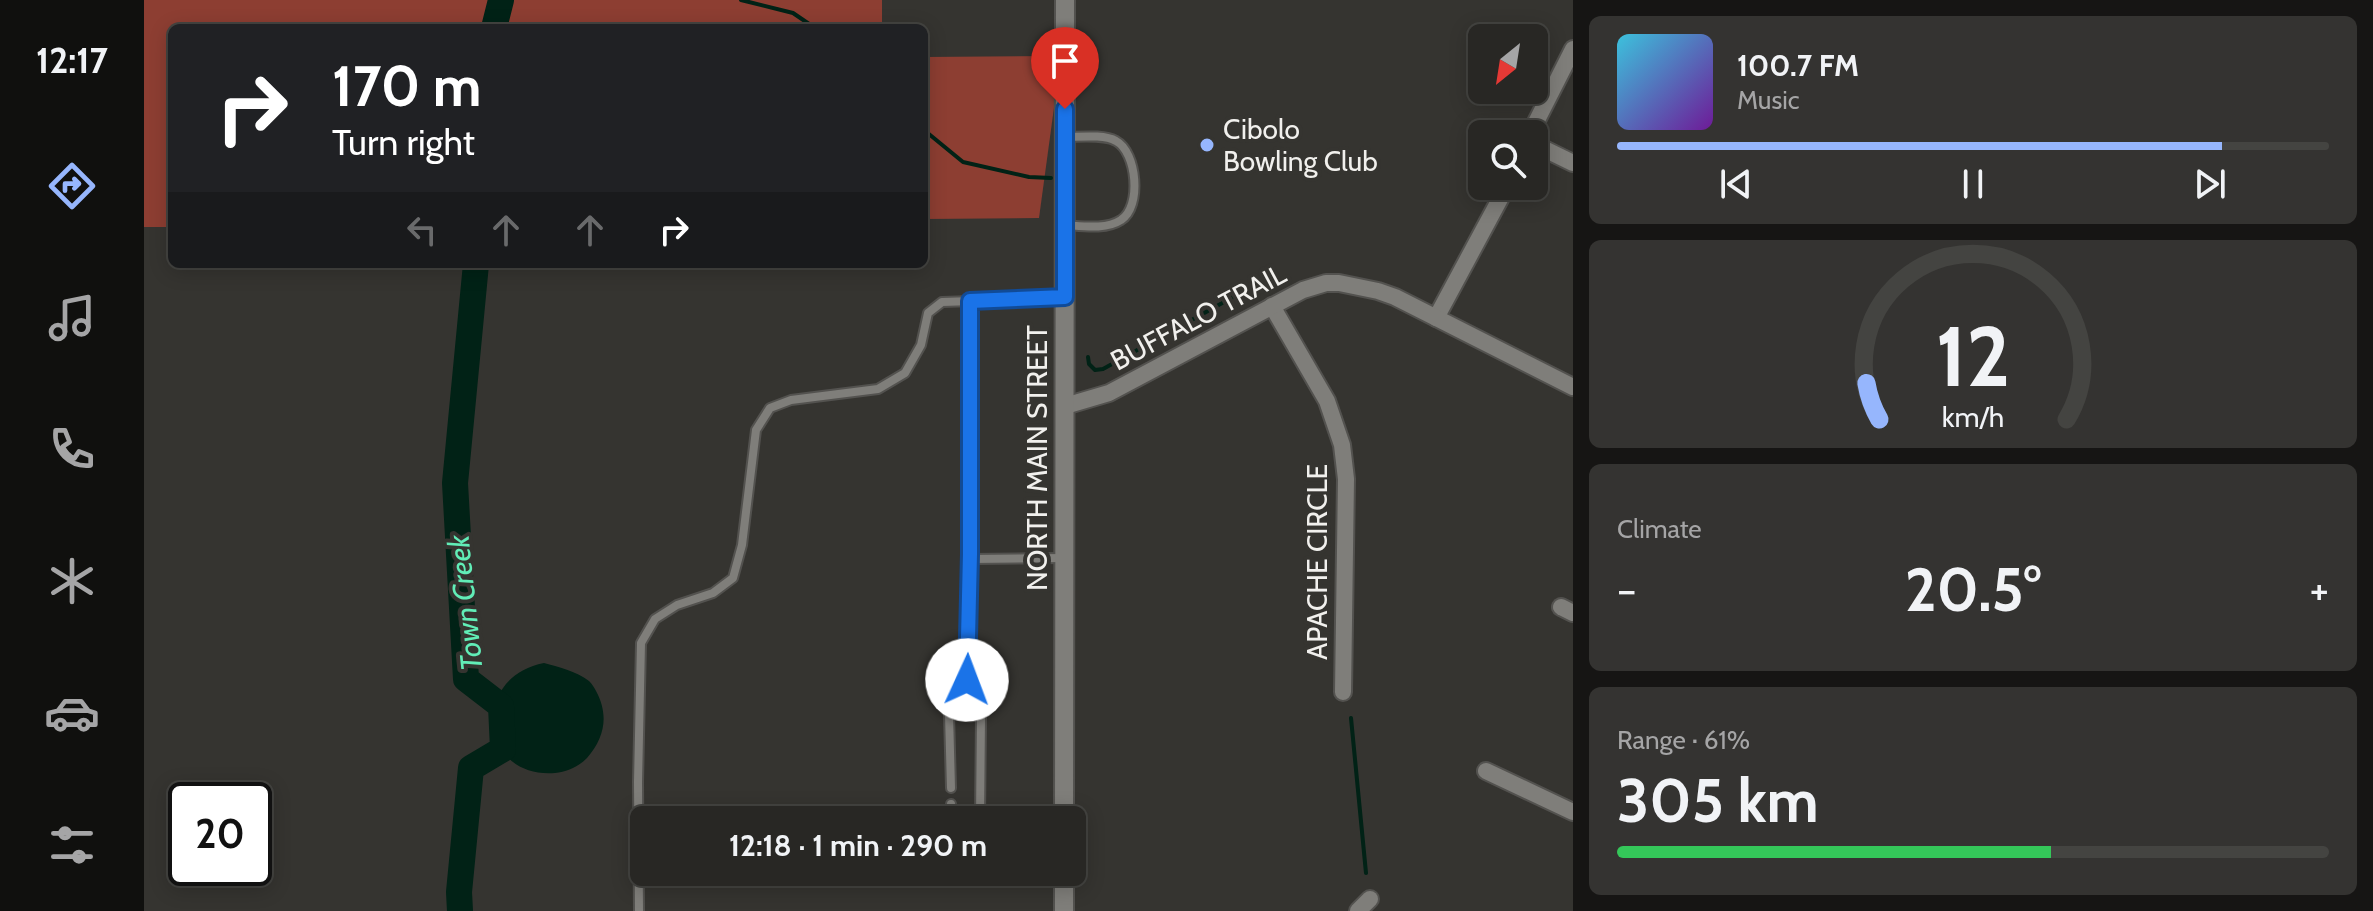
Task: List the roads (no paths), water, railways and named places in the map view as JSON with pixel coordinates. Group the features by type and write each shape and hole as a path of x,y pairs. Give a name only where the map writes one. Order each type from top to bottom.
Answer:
{"street":[{"name":"NORTH MAIN STREET","path":"1064,806 1065,0"},
{"path":"1537,120 1573,49"},
{"path":"1548,151 1573,163"},
{"path":"1436,318 1499,200"},
{"name":"BUFFALO TRAIL","path":"1065,406 1109,393 1314,285 1339,283 1387,294 1573,387"},
{"name":"APACHE CIRCLE","path":"1272,306 1327,401 1342,445 1346,479 1343,692"},
{"path":"1486,771 1573,812"},
{"path":"1064,886 1064,911"}],"lane":[{"path":"1065,137 1092,136 1116,141 1127,153 1134,172 1131,208 1122,220 1109,225 1065,225"},
{"path":"641,806 641,643 655,619 677,605 713,593 733,578 742,545 756,430 770,408 791,400 878,389 905,373 921,345 928,313 942,302 1065,297"},
{"path":"967,680 970,301"},
{"path":"970,559 1065,558"},
{"path":"951,788 949,714 957,706 973,707 981,716 980,806"},
{"path":"639,911 640,886"}],"waterway":[{"name":"Town Creek","path":"495,24 501,0"},
{"path":"741,0 793,13 809,24"},
{"path":"928,133 963,162 1029,177 1051,178"},
{"name":"Town Creek","path":"460,911 459,892 471,768 503,749 501,706 466,679 455,483 476,268"},
{"path":"1088,357 1089,364 1095,370 1103,369 1262,281"},
{"path":"1351,718 1366,873"}],"place":[{"name":"Cibolo Bowling Club","path":"1207,145"}]}
